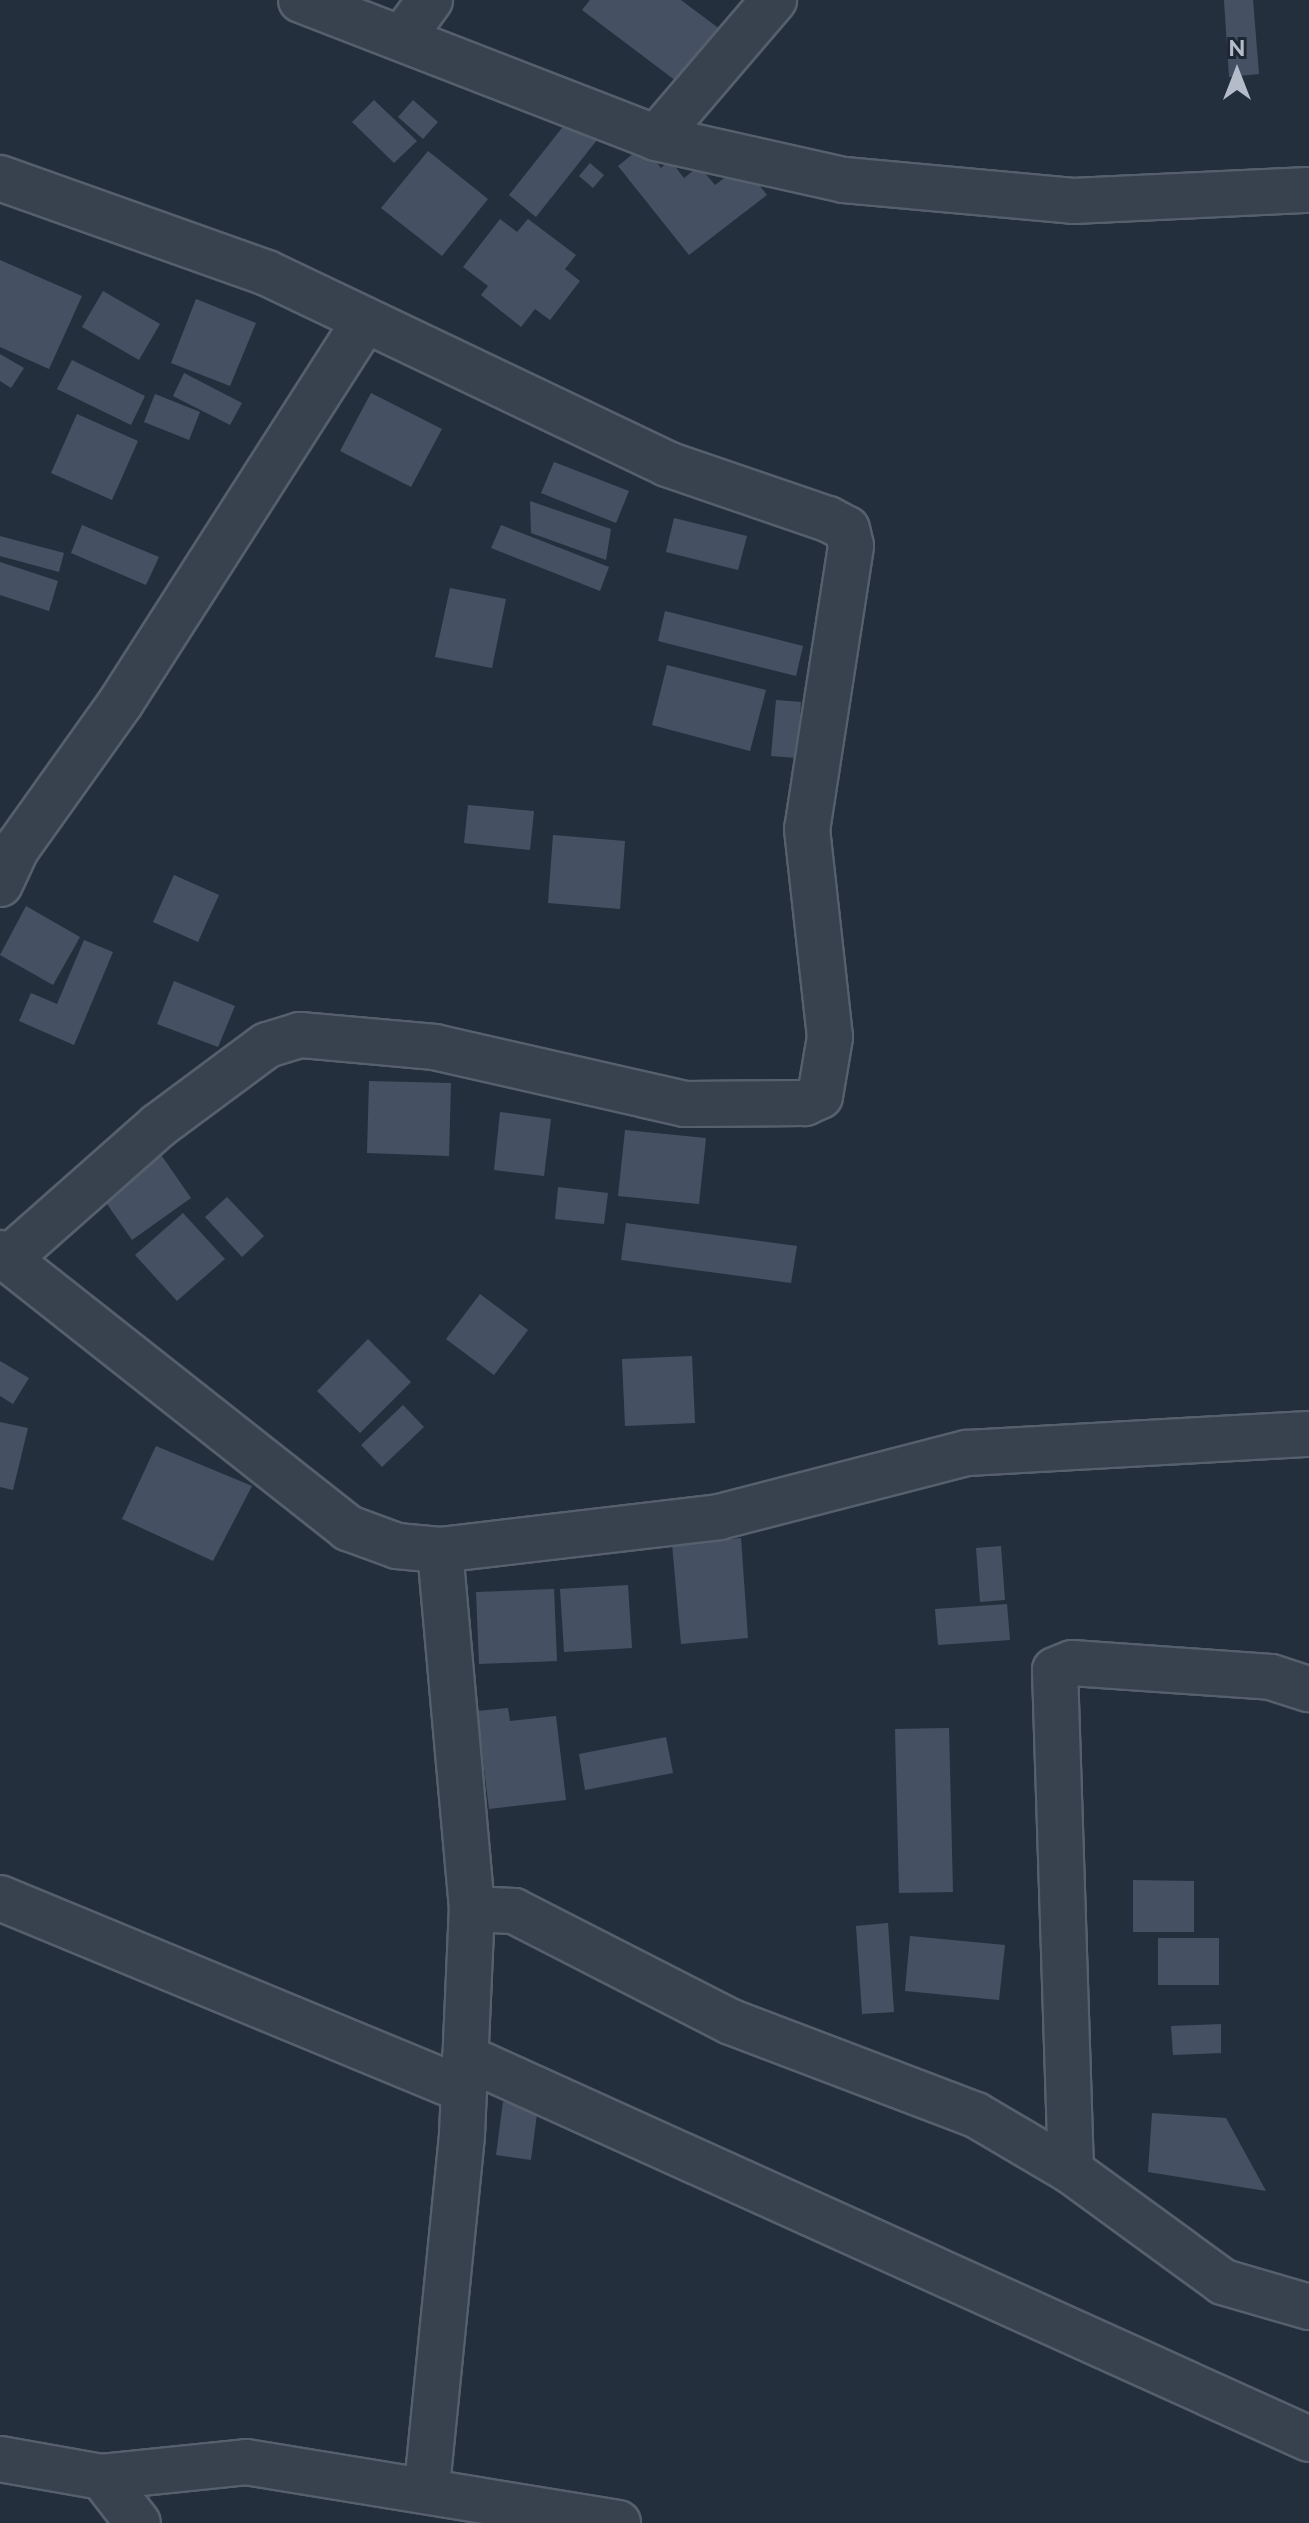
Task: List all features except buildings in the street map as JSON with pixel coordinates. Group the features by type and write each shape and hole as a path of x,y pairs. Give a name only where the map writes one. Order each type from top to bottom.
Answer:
{"street":[{"path":"301,0 403,37 656,138 741,161 942,193 1073,201 1309,190"},
{"path":"403,37 430,0"},
{"path":"656,138 774,0"},
{"path":"0,178 267,273 667,464 847,529 851,546 807,829 830,1037 820,1096 805,1103 685,1104 435,1047 300,1035 267,1045 158,1126 4,1255 348,1528 440,1550 719,1517 967,1453 1309,1434"},
{"path":"0,884 365,320"},
{"path":"427,2486 464,2074 472,1909 440,1550"},
{"path":"1071,2171 1055,1670 1103,1665 1271,1677 1309,1689"},
{"path":"0,1898 464,2074 1309,2439"},
{"path":"472,1909 514,1911 731,2022 976,2115 1071,2171 1223,2282 1309,2307"},
{"path":"0,2459 102,2477 246,2462 427,2486 618,2523"},
{"path":"102,2477 138,2523"}]}
